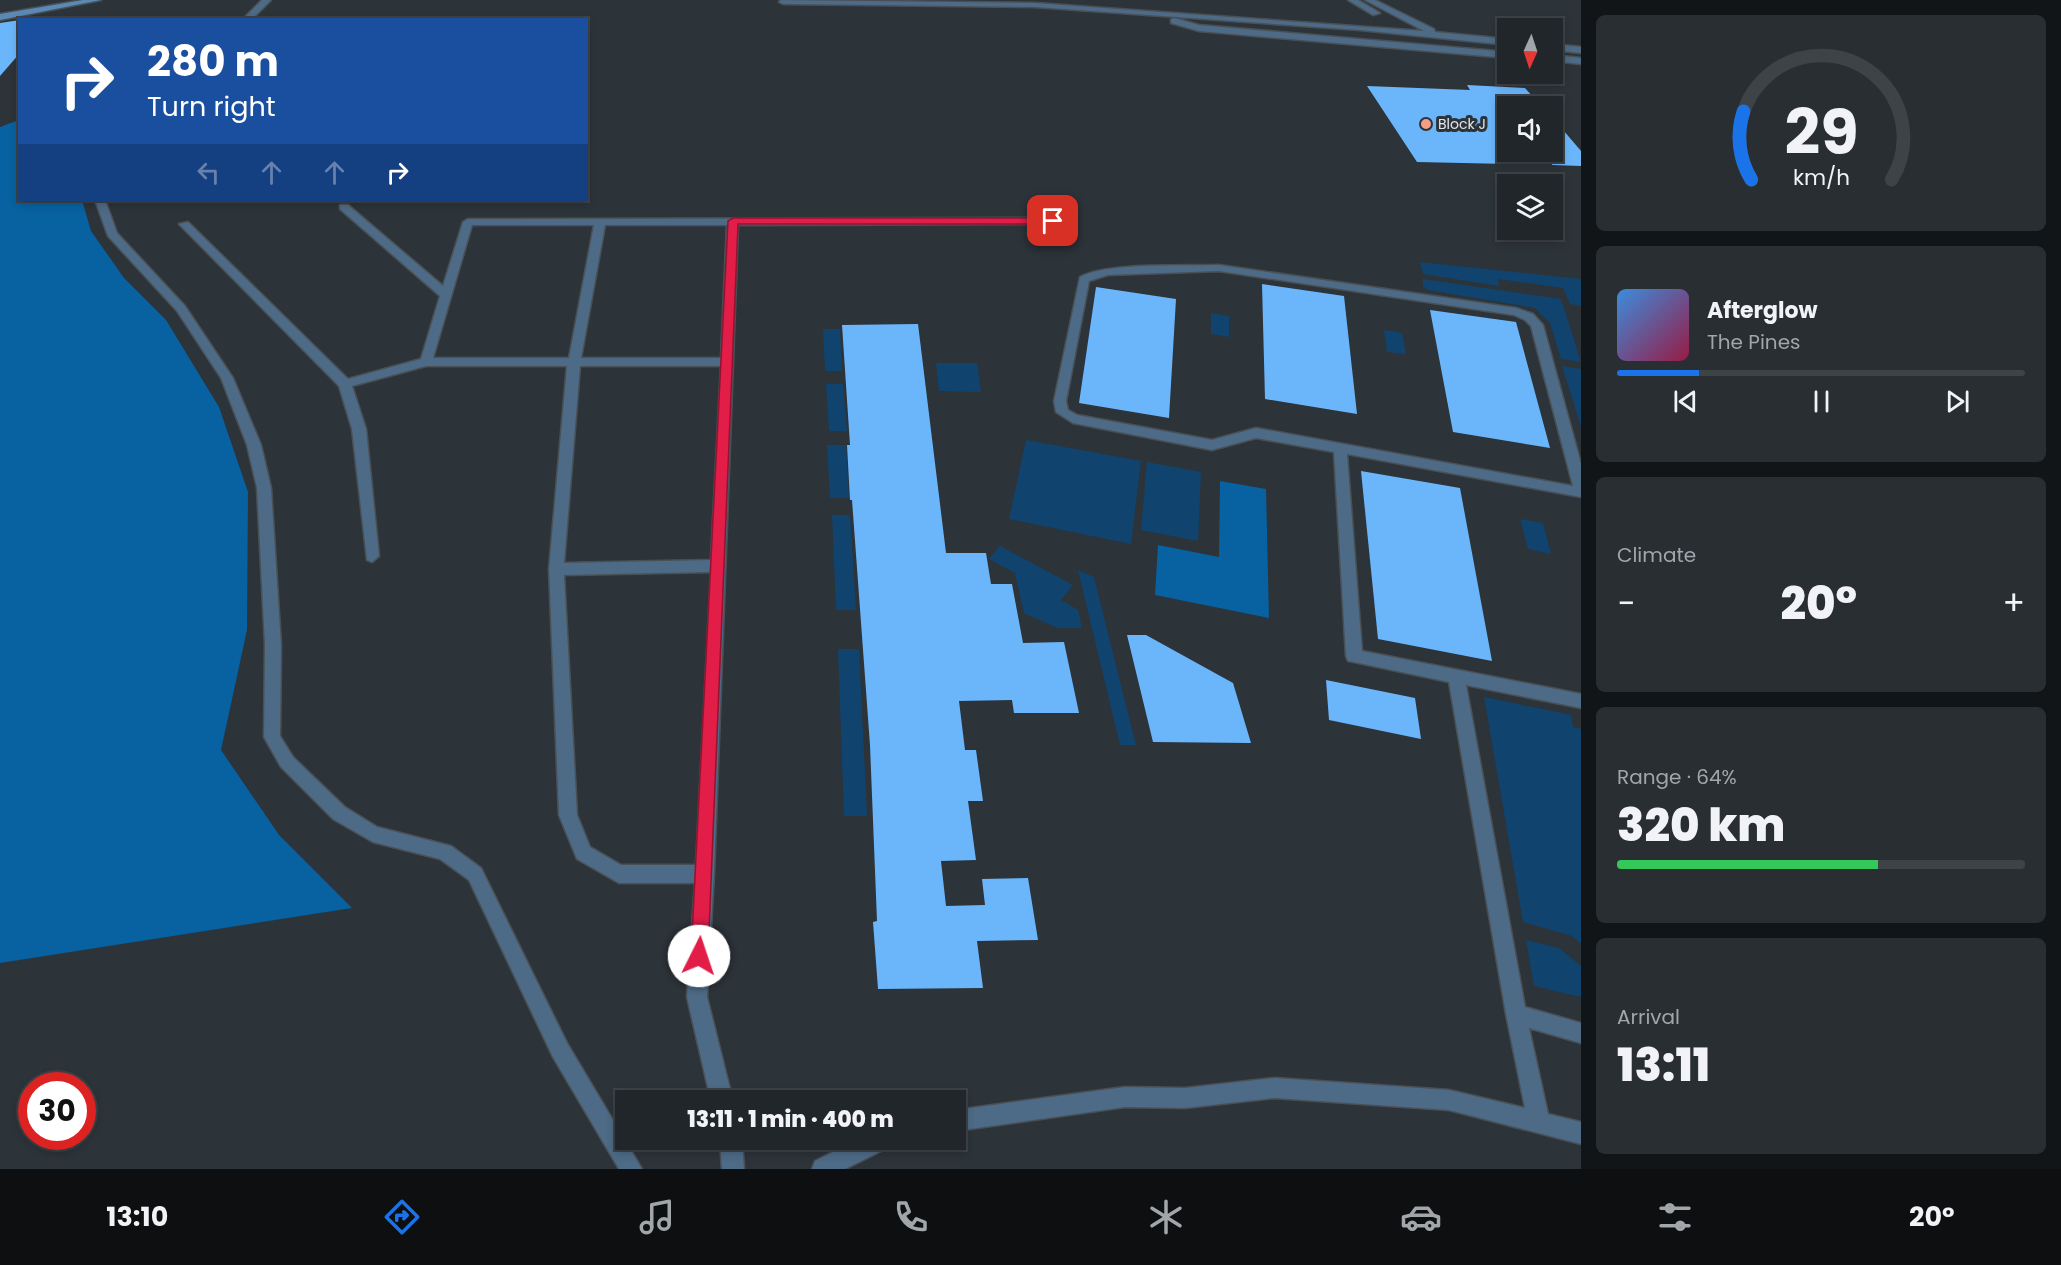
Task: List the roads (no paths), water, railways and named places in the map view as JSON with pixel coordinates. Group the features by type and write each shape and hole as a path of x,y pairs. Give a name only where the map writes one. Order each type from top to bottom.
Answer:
{"street":[{"path":"0,17 97,0"},
{"path":"248,18 267,0"},
{"path":"1352,0 1438,49"},
{"path":"1369,0 1471,52"},
{"path":"783,2 1035,5 1408,32 1497,41"},
{"path":"1148,13 1199,28 1497,54"},
{"path":"1563,48 1581,50"},
{"path":"1563,59 1581,61"},
{"path":"100,201 112,234 181,309 227,378 255,445 264,488 273,645 272,737 287,762 339,813 374,834 445,852 475,874 560,1050 632,1169"},
{"path":"344,207 446,295"},
{"path":"719,1090 697,997 705,874 733,221"},
{"path":"426,362 468,222 1053,221"},
{"path":"600,222 574,362 556,569 568,815 583,853 619,874 705,874"},
{"path":"183,225 345,384 359,429 372,556"},
{"path":"1219,268 1516,312 1529,317 1537,326 1581,491 1340,448 1256,433 1212,445 1073,419 1062,412 1060,401 1084,279 1093,274 1108,272 1219,268"},
{"path":"345,384 426,362 726,362"},
{"path":"1340,448 1354,656 1581,701"},
{"path":"556,569 719,566"},
{"path":"1456,675 1516,1014 1539,1122"},
{"path":"1516,1014 1581,1032"},
{"path":"966,1121 1125,1097 1185,1098 1275,1088 1449,1100 1581,1133"},
{"path":"732,1150 733,1169"},
{"path":"823,1169 860,1150"}],"place":[{"name":"Block J","path":"1426,124"}]}
